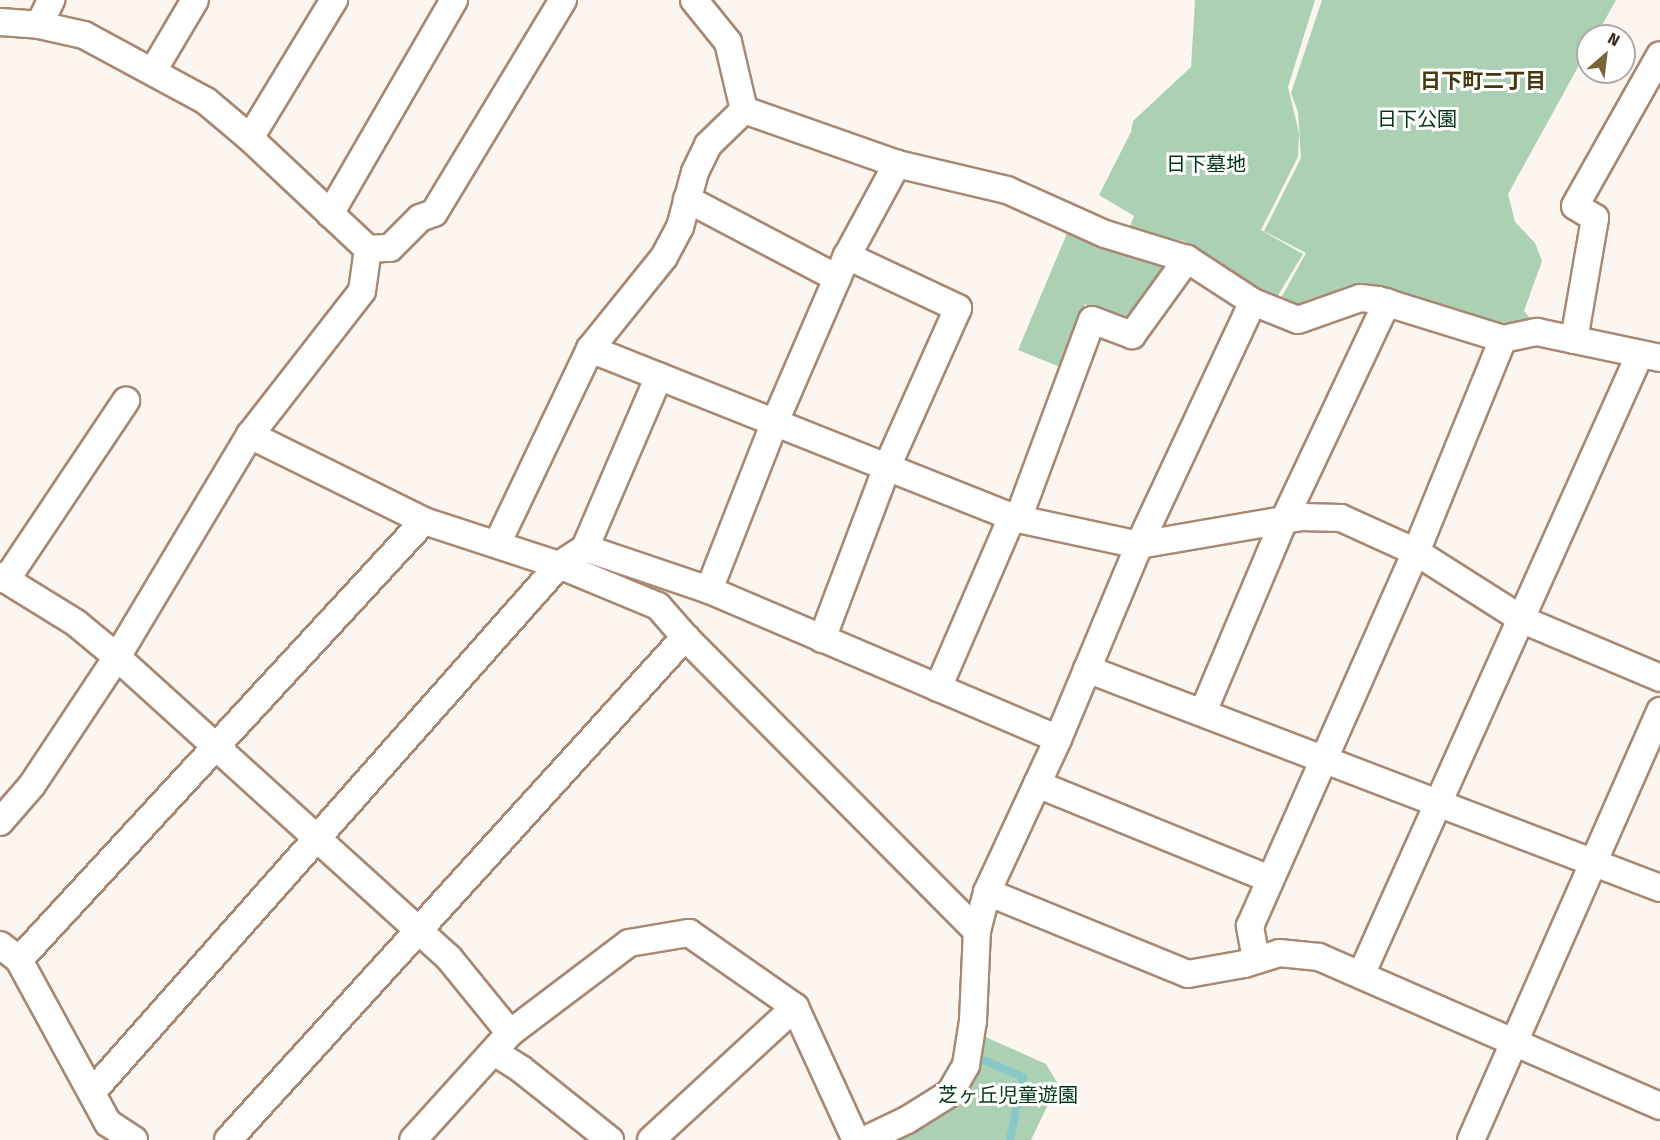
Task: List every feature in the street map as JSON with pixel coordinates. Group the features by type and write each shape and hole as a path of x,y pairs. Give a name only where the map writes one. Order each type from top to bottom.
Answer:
{"street":[{"path":"39,25 51,0"},
{"path":"153,71 195,0"},
{"path":"250,138 334,0"},
{"path":"330,214 454,0"},
{"path":"0,22 39,25 84,35 206,100 250,138 368,249 390,248 420,218 434,213 563,0"},
{"path":"694,0 728,42 744,110"},
{"path":"1574,340 1594,218 1575,206 1660,55"},
{"path":"744,110 897,164 984,182 1105,234 1187,260 1253,302 1298,320 1360,298 1387,302 1503,339 1537,332 1650,357 1523,620 1361,975"},
{"path":"497,544 590,349 664,257 680,227 687,199 708,146 744,110"},
{"path":"709,590 775,422 842,267 897,164"},
{"path":"687,199 842,267 957,308 887,466 822,639"},
{"path":"0,822 32,785 117,657 250,435 362,291 368,249"},
{"path":"938,688 1015,518 1092,320 1132,335 1187,260"},
{"path":"865,1140 907,1120 950,1093 966,1065 973,1021 977,931 987,892 1058,740 1139,545 1253,302"},
{"path":"1203,712 1284,520 1387,302"},
{"path":"1256,960 1250,926 1416,552 1503,339"},
{"path":"590,349 1015,518 1139,545 1284,520 1341,518 1416,552 1523,620 1660,678"},
{"path":"93,1091 559,565 585,548 659,376"},
{"path":"126,401 3,578 76,623 117,657 449,958 502,1043 610,1140"},
{"path":"250,435 424,521 559,565 658,606 685,637 977,931"},
{"path":"134,1140 108,1123 93,1091 9,952 215,745 424,521"},
{"path":"585,548 709,590 1058,740"},
{"path":"228,1140 417,929 685,637"},
{"path":"1087,669 1660,888"},
{"path":"1471,1140 1660,711"},
{"path":"1037,784 1270,879"},
{"path":"987,892 1188,974 1279,953 1319,957 1513,1044 1660,1106"},
{"path":"413,1140 502,1043 628,943 689,933 795,1007 856,1140"},
{"path":"651,1140 795,1007"}],"green space":[{"name":"日下墓地","path":"1195,0 1315,0 1288,87 1299,133 1298,157 1261,230 1303,254 1277,297 1252,290 1233,271 1184,241 1129,229 1134,216 1099,195 1131,132 1133,121 1191,67"},
{"name":"日下公園","path":"1322,0 1616,0 1603,24 1576,24 1576,71 1508,194 1515,222 1535,243 1542,261 1524,311 1533,322 1492,323 1374,285 1305,307 1280,300 1306,253 1264,231 1301,158 1298,112 1291,93"},
{"path":"1068,231 1169,263 1131,322 1085,304 1060,367 1018,350"},
{"name":"芝ヶ丘児童遊園","path":"981,1035 1046,1064 1058,1084 1031,1140 875,1140 923,1117 971,1082"}],"waterway":[{"path":"986,1061 1023,1077 1010,1140"}],"district":[{"name":"日下町二丁目","path":"1483,81"}]}
